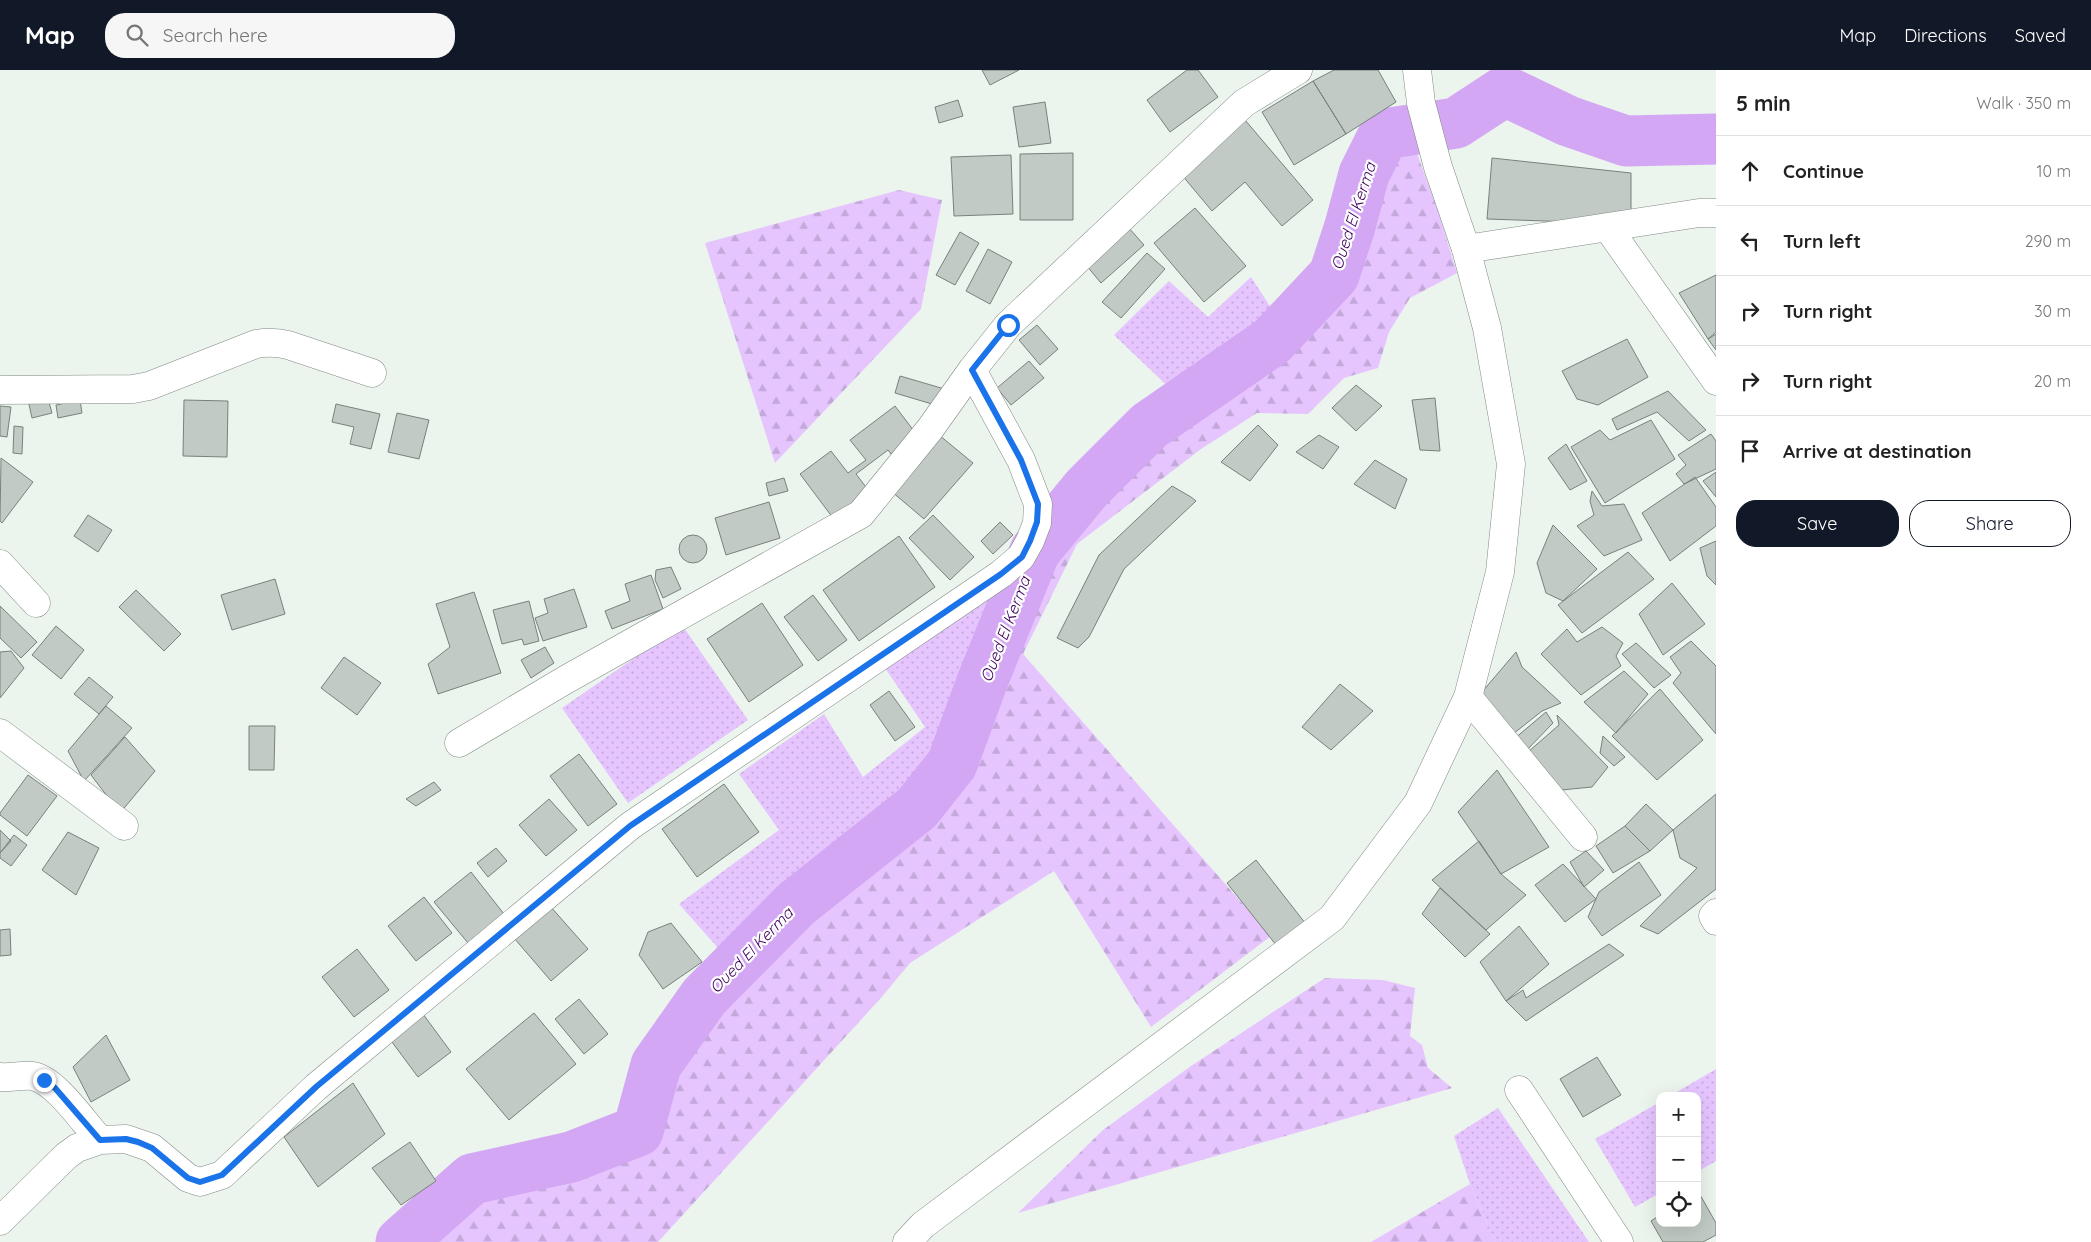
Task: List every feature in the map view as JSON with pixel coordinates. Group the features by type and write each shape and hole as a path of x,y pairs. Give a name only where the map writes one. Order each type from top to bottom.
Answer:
{"street":[{"path":"459,743 567,679 860,514 930,429 972,370 1008,325 1244,103 1298,70"},
{"path":"907,1242 923,1224 1332,918 1418,804 1468,697 1500,572 1511,464 1488,328 1466,249 1438,167 1421,103 1417,70"},
{"path":"1466,249 1716,213"},
{"path":"1608,228 1716,381"},
{"path":"0,390 133,389 149,386 265,342 277,342 288,345 372,373"},
{"path":"0,1221 66,1156 77,1148 100,1140 126,1139 138,1142 152,1148 188,1178 200,1182 222,1175 316,1087 630,826 1001,574 1022,557 1037,522 1038,504 1021,460 972,370"},
{"path":"0,564 36,603"},
{"path":"1468,697 1583,836"},
{"path":"0,733 124,826"},
{"path":"1716,913 1713,916 1716,921"},
{"path":"0,1076 32,1076 44,1080 55,1088 100,1140"},
{"path":"1519,1090 1619,1242"}],"green space":[{"path":"1411,137 1438,211 1457,273 1410,298 1389,332 1378,368 1344,378 1308,414 1257,413 1201,449 1077,544 1023,654 1271,936 1151,1027 1054,871 910,963 880,999 658,1242 401,1242 472,1179 571,1157 638,1131 656,1065 704,997 796,904 917,808 952,764 982,682 1035,551 1165,431 1288,343 1362,255 1372,188 1392,147"},
{"path":"899,190 942,200 921,309 775,463 705,243"},
{"path":"1251,277 1277,317 1257,338 1178,396 1114,335 1169,281 1208,317"},
{"path":"1016,573 945,754 912,799 789,898 726,957 679,904 779,830 739,774 824,714 863,777 925,727 885,668"},
{"path":"682,625 748,720 628,803 562,708"},
{"path":"1325,978 1383,980 1415,988 1410,1036 1422,1045 1428,1068 1452,1088 1018,1213 1103,1130 1191,1066"},
{"path":"1716,1069 1716,1161 1701,1170 1701,1092 1677,1092"},
{"path":"1656,1104 1656,1195 1635,1207 1595,1139"},
{"path":"1498,1108 1589,1242 1495,1242 1470,1184 1454,1136"},
{"path":"1470,1184 1495,1242 1371,1242"}],"building":[{"path":"982,70 1019,70 990,85"},
{"path":"1187,70 1198,70 1218,97 1170,132 1147,100"},
{"path":"1334,70 1378,70 1396,102 1346,134 1313,81"},
{"path":"1313,81 1346,134 1294,165 1262,112"},
{"path":"958,100 963,116 939,123 935,107"},
{"path":"1045,102 1051,143 1019,147 1013,107"},
{"path":"1245,120 1313,200 1282,226 1245,182 1212,211 1181,174"},
{"path":"1073,153 1073,220 1020,220 1020,154"},
{"path":"1011,155 1013,214 954,216 951,157"},
{"path":"1492,158 1631,173 1631,224 1487,219"},
{"path":"1195,208 1246,266 1204,302 1154,243"},
{"path":"1128,227 1144,245 1101,283 1086,265"},
{"path":"960,232 979,243 955,285 936,275"},
{"path":"988,249 1012,262 990,304 966,291"},
{"path":"1147,253 1165,269 1121,318 1102,302"},
{"path":"1716,275 1716,332 1708,339 1679,293"},
{"path":"1037,325 1058,349 1040,365 1019,340"},
{"path":"1716,334 1716,350 1708,339"},
{"path":"1627,339 1648,377 1598,405 1577,399 1562,371"},
{"path":"1029,361 1044,378 1011,405 997,388"},
{"path":"900,376 948,390 942,407 895,393"},
{"path":"1356,385 1382,406 1356,431 1332,408"},
{"path":"1668,391 1706,430 1689,441 1657,412 1617,430 1612,419"},
{"path":"47,395 52,413 32,418 28,400"},
{"path":"1435,398 1440,451 1420,450 1412,400"},
{"path":"80,400 82,413 58,418 56,405"},
{"path":"184,400 228,401 227,457 183,456"},
{"path":"336,404 380,414 371,449 350,444 354,427 332,422"},
{"path":"0,406 11,407 7,437 0,436"},
{"path":"895,406 917,435 891,454 888,450 856,474 869,491 833,518 800,474 831,451 848,473 866,460 850,440"},
{"path":"397,413 429,420 419,459 388,452"},
{"path":"1651,420 1675,459 1605,503 1571,447 1600,430 1610,440"},
{"path":"1258,425 1278,445 1250,481 1221,462"},
{"path":"14,426 23,427 22,454 13,453"},
{"path":"1711,434 1716,441 1716,469 1684,484 1676,474 1686,465 1678,455"},
{"path":"939,435 973,463 924,519 891,491"},
{"path":"1319,435 1339,447 1323,469 1296,452"},
{"path":"1566,444 1587,481 1570,490 1548,458"},
{"path":"1,458 33,482 2,523 0,521"},
{"path":"1375,460 1407,479 1395,509 1354,484"},
{"path":"1716,472 1716,497 1703,481"},
{"path":"1695,477 1716,507 1716,526 1670,561 1642,513"},
{"path":"784,478 788,491 769,496 766,483"},
{"path":"1172,486 1196,501 1124,569 1089,637 1078,648 1057,638 1099,555"},
{"path":"1592,491 1602,506 1624,504 1642,540 1604,556 1577,526 1594,515 1590,501"},
{"path":"769,502 780,538 726,555 715,518"},
{"path":"88,515 112,530 98,552 74,536"},
{"path":"933,515 974,557 950,580 909,538"},
{"path":"1000,522 1013,535 993,554 981,541"},
{"path":"1553,525 1597,569 1563,601 1546,593 1537,563"},
{"path":"693,535 703,539 707,549 703,559 693,563 683,559 679,549 683,539"},
{"path":"899,536 935,587 859,641 823,590"},
{"path":"1716,541 1716,585 1707,576 1700,548"},
{"path":"1628,552 1654,579 1582,633 1558,605"},
{"path":"671,567 681,589 663,598 655,580 656,570"},
{"path":"651,575 663,609 612,629 605,611 630,601 625,584"},
{"path":"275,579 285,614 232,630 221,595"},
{"path":"1672,583 1705,624 1663,655 1639,614"},
{"path":"574,589 587,627 543,641 535,618 548,613 544,599"},
{"path":"136,590 181,634 164,651 119,607"},
{"path":"474,592 501,673 438,694 428,664 450,647 436,604"},
{"path":"813,595 847,640 818,661 784,617"},
{"path":"529,601 539,641 524,645 522,639 502,644 493,610"},
{"path":"762,603 803,665 749,702 707,639"},
{"path":"0,606 37,642 21,658 0,638"},
{"path":"56,626 84,650 61,679 32,655"},
{"path":"1602,627 1623,643 1616,656 1621,666 1581,695 1541,654 1567,629 1577,642"},
{"path":"1691,641 1716,666 1716,734 1673,683 1681,673 1670,657"},
{"path":"1636,643 1671,675 1654,688 1622,654"},
{"path":"545,647 554,663 531,678 521,660"},
{"path":"11,651 24,668 0,698 0,652"},
{"path":"1516,652 1522,667 1561,703 1542,711 1513,734 1491,713 1482,692"},
{"path":"344,657 381,683 357,715 321,688"},
{"path":"1624,671 1648,694 1616,733 1584,702"},
{"path":"89,677 113,697 99,714 74,694"},
{"path":"1340,684 1373,711 1331,750 1302,727"},
{"path":"1660,689 1703,740 1657,780 1612,736"},
{"path":"889,691 915,727 895,741 870,705"},
{"path":"106,706 132,728 84,781 68,751"},
{"path":"1546,712 1553,723 1523,754 1514,739"},
{"path":"1557,715 1608,767 1592,787 1551,791 1528,752 1559,725"},
{"path":"249,726 275,726 274,770 249,770"},
{"path":"1603,736 1625,757 1614,766 1600,753"},
{"path":"125,737 155,771 120,813 91,775"},
{"path":"579,754 617,804 588,826 550,776"},
{"path":"1497,770 1549,847 1501,874 1458,812"},
{"path":"28,775 57,796 27,836 0,815 0,813"},
{"path":"434,782 441,790 416,806 406,799"},
{"path":"724,784 759,832 697,877 662,829"},
{"path":"1716,794 1716,889 1658,934 1640,926 1697,868 1680,858 1673,830"},
{"path":"549,799 577,830 546,856 519,825"},
{"path":"1646,804 1673,830 1650,851 1625,826"},
{"path":"1625,826 1650,851 1613,873 1596,846"},
{"path":"0,830 11,841 0,853"},
{"path":"68,832 99,848 76,895 42,870"},
{"path":"14,835 27,845 11,866 0,858 0,853"},
{"path":"1479,841 1501,874 1526,895 1486,930 1432,880"},
{"path":"496,848 507,861 488,877 477,863"},
{"path":"1586,851 1604,870 1584,887 1570,862"},
{"path":"1256,860 1309,928 1280,950 1227,883"},
{"path":"1639,862 1661,895 1602,936 1588,917 1599,892"},
{"path":"1563,864 1596,899 1565,922 1535,885"},
{"path":"471,872 504,914 468,943 434,902"},
{"path":"1440,888 1490,934 1465,957 1422,914"},
{"path":"424,897 452,933 416,961 388,926"},
{"path":"550,906 588,949 551,981 514,938"},
{"path":"671,923 702,962 663,989 639,955 648,932"},
{"path":"1519,926 1549,964 1506,1001 1480,962"},
{"path":"10,929 11,955 0,956 0,930"},
{"path":"1609,944 1624,955 1526,1021 1506,1001 1523,990 1526,998"},
{"path":"357,949 389,990 354,1017 322,977"},
{"path":"579,999 608,1034 584,1054 555,1019"},
{"path":"534,1013 576,1064 509,1120 466,1069"},
{"path":"423,1014 451,1052 418,1077 389,1038"},
{"path":"106,1035 130,1080 91,1102 73,1067"},
{"path":"1597,1057 1621,1095 1583,1117 1560,1079"},
{"path":"353,1083 385,1134 318,1187 284,1137"},
{"path":"410,1142 436,1181 401,1205 372,1168"},
{"path":"1701,1197 1716,1223 1716,1235 1703,1242 1663,1242 1651,1221 1656,1218 1656,1227 1701,1227"}],"waterway":[{"name":"Oued El Kerma","path":"401,1242 472,1179 571,1157 638,1131 656,1065 704,997 796,904 917,808 952,764 982,682 1035,551 1087,488 1149,426 1272,341 1334,275 1364,174 1384,134 1456,123 1505,91 1568,121 1626,141 1716,139"}],"route":[{"path":"44,1080 55,1088 100,1140 126,1139 138,1142 152,1148 188,1178 200,1182 222,1175 316,1087 396,1023 630,826 1001,574 1022,557 1037,522 1038,504 1021,460 972,370 1008,325"}]}
